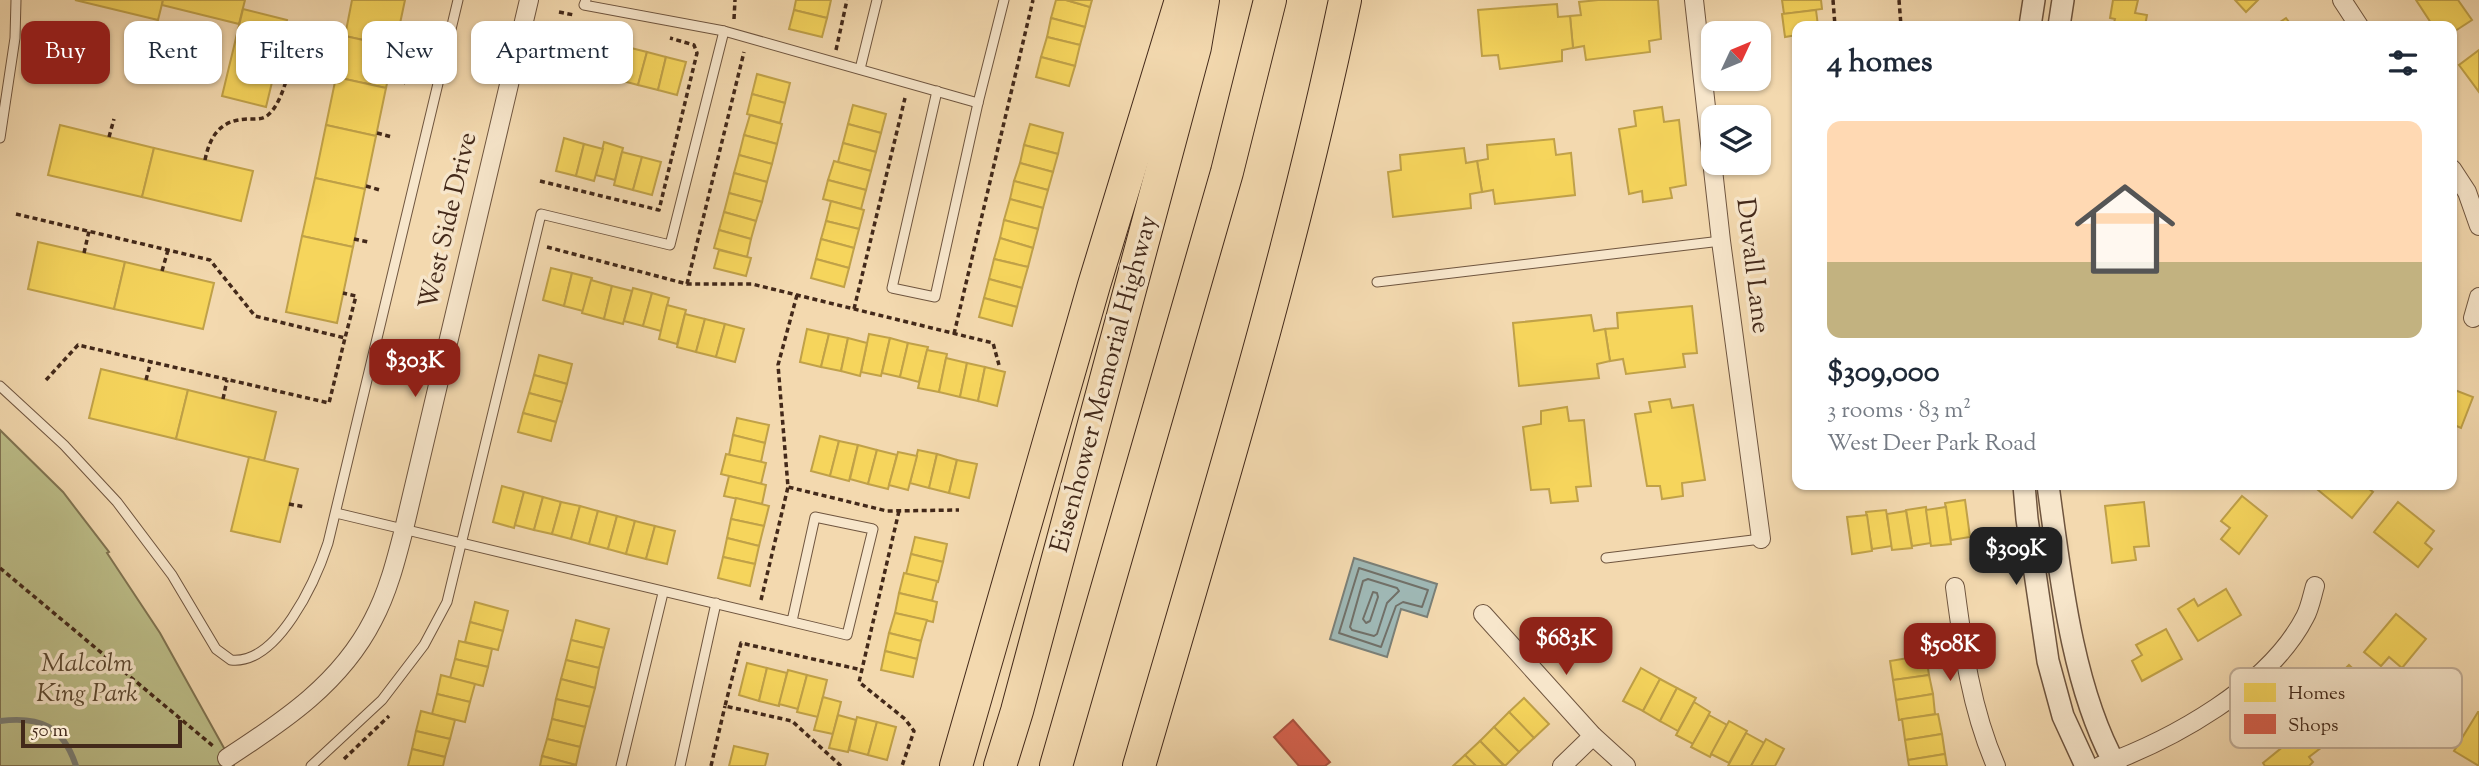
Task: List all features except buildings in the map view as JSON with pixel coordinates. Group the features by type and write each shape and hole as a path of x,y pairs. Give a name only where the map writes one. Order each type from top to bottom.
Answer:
{"highway":[{"path":"956,766 1094,285 1181,0"},
{"name":"Eisenhower Memorial Highway","path":"1000,766 1191,61 1203,0"},
{"path":"1056,766 1227,172 1270,0"},
{"path":"1139,766 1276,293 1345,0"}],"street":[{"name":"West Side Drive","path":"227,758 299,710 336,674 373,621 388,585 404,529 529,0"},
{"name":"Duvall Lane","path":"1694,0 1721,241 1761,539"},
{"path":"2031,21 2034,0"},
{"path":"2060,21 2063,0"},
{"path":"2342,0 2356,21"},
{"path":"2457,177 2466,192 2479,226"},
{"path":"2473,318 2479,297"},
{"path":"2024,490 2048,661 2063,716 2086,766"},
{"path":"2049,490 2076,654 2090,707 2110,764 2195,723 2230,699"},
{"path":"2264,668 2281,651 2305,617 2315,586"},
{"path":"1955,587 1966,669 1986,743 1996,766"},
{"path":"1483,614 1593,736 1626,766"},
{"path":"1562,766 1593,736"}],"lane":[{"path":"0,138 14,48 16,0"},
{"path":"0,386 64,445 117,502 172,575 216,649 231,660 250,659 259,654 293,616 321,564 336,513 458,0"},
{"path":"586,0 584,5 724,31 978,103"},
{"path":"860,69 877,0"},
{"path":"937,91 892,288 935,297 1004,0"},
{"path":"311,766 382,700 424,645 447,602 541,214 670,245 724,31"},
{"path":"1377,282 1721,241"},
{"path":"336,513 847,635 873,529 815,516 792,621"},
{"path":"1606,558 1761,539"},
{"path":"621,766 663,593"},
{"path":"680,766 716,603"}],"path":[{"path":"954,334 1034,0"},
{"path":"1833,0 1835,21"},
{"path":"1899,0 1901,21"},
{"path":"559,12 583,17"},
{"path":"540,181 659,210 697,53 690,43 658,35"},
{"path":"687,284 744,52"},
{"path":"205,160 209,142 224,124 242,119 260,119 271,112 283,84"},
{"path":"854,309 905,97"},
{"path":"109,137 114,118"},
{"path":"377,133 392,136"},
{"path":"366,186 380,190"},
{"path":"16,214 210,260 255,316 345,338"},
{"path":"84,253 89,231"},
{"path":"354,239 368,242"},
{"path":"544,246 687,284 752,284 993,343 999,365"},
{"path":"162,271 168,250"},
{"path":"46,380 78,345 329,402 356,296 343,293"},
{"path":"761,601 788,487 778,365 797,295"},
{"path":"146,380 151,361"},
{"path":"223,398 228,380"},
{"path":"788,487 887,511 958,510"},
{"path":"289,504 305,507"},
{"path":"900,511 859,682 905,719 914,731 902,766"},
{"path":"0,568 200,735"},
{"path":"711,766 741,643 862,670"},
{"path":"725,706 792,721 841,766"}],"green space":[{"name":"Malcolm King Park","path":"0,430 63,492 109,552 107,553 160,633 234,766 0,766"}],"water":[{"path":"1354,558 1437,584 1427,617 1401,609 1387,657 1330,639"}],"waterway":[{"path":"0,721 27,720 48,727 64,741 76,766"}]}
